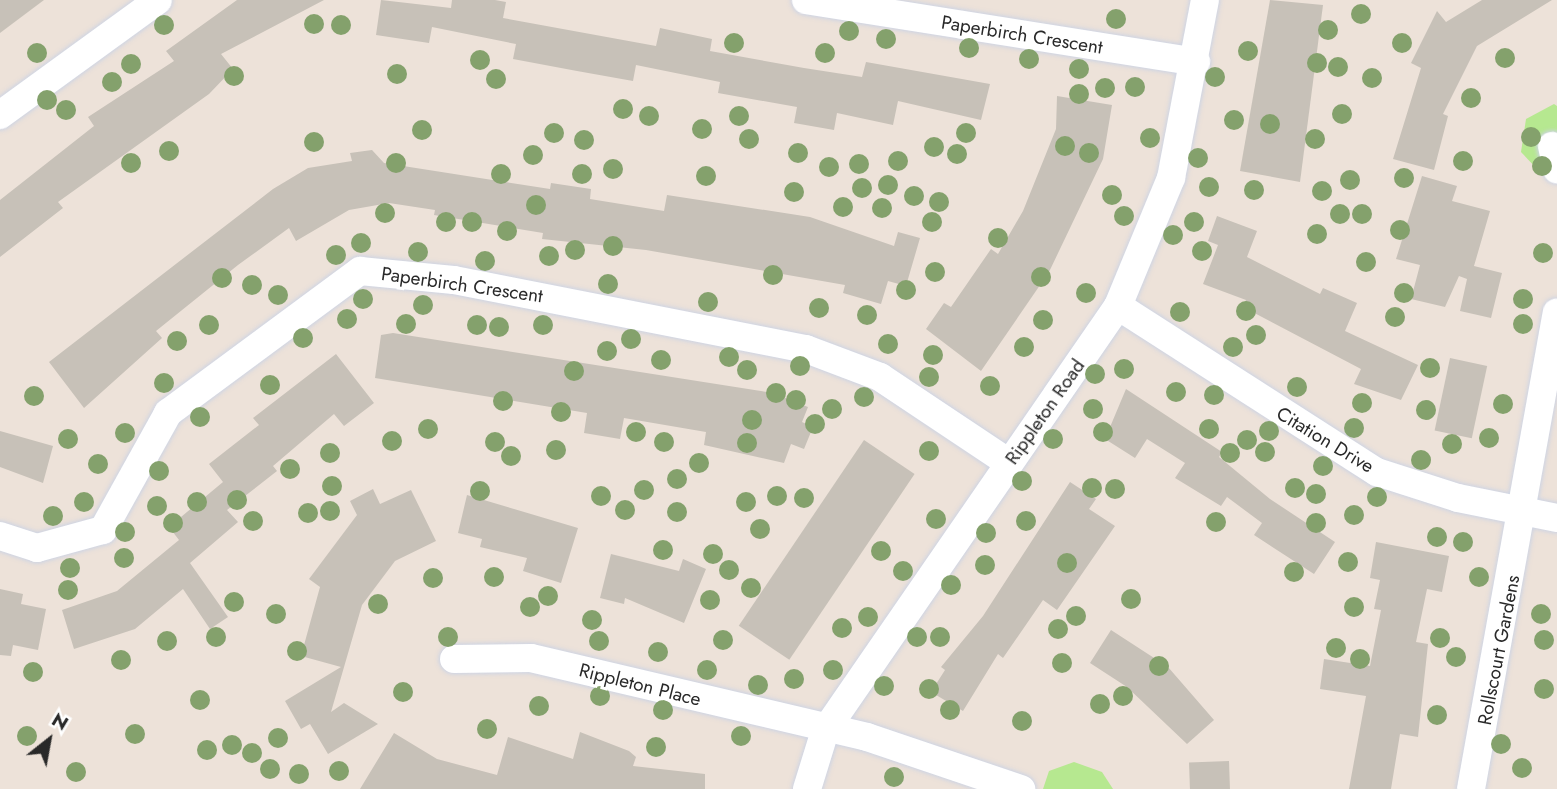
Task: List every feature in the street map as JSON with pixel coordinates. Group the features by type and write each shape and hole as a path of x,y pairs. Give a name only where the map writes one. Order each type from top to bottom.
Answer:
{"street":[{"path":"0,115 158,0"},
{"name":"Paperbirch Crescent","path":"806,0 1196,62"},
{"name":"Rippleton Road","path":"807,789 825,731 1118,306 1171,178 1196,62 1205,0"},
{"name":"Paperbirch Crescent","path":"0,536 37,548 103,530 168,413 360,271 454,280 806,349 880,377 1009,463"},
{"name":"Citation Drive","path":"1118,306 1377,472 1557,518"},
{"name":"Rollscourt Gardens","path":"1471,789 1525,511 1557,313"},
{"name":"Rippleton Place","path":"454,659 531,659 825,731 867,737 1021,789"}],"green space":[{"path":"1554,104 1557,106 1557,173 1538,170 1521,152 1526,119"},
{"path":"1074,762 1102,772 1113,789 1043,789 1049,771"}],"building":[{"path":"0,0 44,0 0,33"},
{"path":"237,0 324,0 221,54 233,69 209,94 58,202 63,208 0,257 0,200 94,126 88,117 174,61 166,51"},
{"path":"381,0 451,8 452,0 495,0 506,2 503,18 656,46 660,28 712,39 710,51 804,68 862,77 866,62 990,84 981,120 898,101 893,125 837,113 834,130 794,123 797,107 718,93 720,82 636,65 633,81 513,59 516,44 432,27 429,43 376,35"},
{"path":"1270,0 1323,5 1300,182 1240,171"},
{"path":"1482,0 1552,0 1477,46 1443,114 1448,116 1434,170 1393,159 1421,68 1411,63 1437,11 1446,22"},
{"path":"1057,96 1112,105 1103,159 1049,272 981,371 926,329 944,303 951,307 991,249 998,254 1023,211 1056,129"},
{"path":"372,150 384,163 550,189 551,183 591,189 590,199 664,211 667,195 810,217 894,246 898,232 920,238 906,286 888,281 881,304 843,293 845,285 646,250 542,239 543,233 434,215 435,210 389,203 349,210 296,241 289,228 238,265 156,331 162,338 84,408 49,362 273,189 308,168 352,161 350,153"},
{"path":"1422,176 1457,186 1452,201 1490,211 1474,266 1502,273 1491,318 1460,311 1467,279 1459,276 1445,307 1411,299 1420,265 1396,259"},
{"path":"1217,216 1257,231 1247,257 1320,294 1323,288 1357,303 1345,331 1418,365 1401,400 1354,384 1361,369 1243,307 1246,300 1203,284 1218,245 1208,241"},
{"path":"393,333 773,393 808,407 802,422 813,427 804,449 791,444 784,463 704,445 706,432 624,418 620,439 584,433 587,413 375,378 381,335"},
{"path":"336,354 374,403 344,426 334,414 273,466 277,471 227,510 238,522 190,563 228,617 210,629 183,589 135,629 74,649 62,610 117,591 179,540 169,527 223,482 209,464 259,425 253,418"},
{"path":"1450,358 1487,366 1472,438 1435,430"},
{"path":"1126,389 1222,452 1219,457 1270,499 1335,542 1314,574 1254,535 1262,523 1227,497 1221,506 1175,478 1185,463 1147,439 1135,458 1105,439"},
{"path":"0,431 53,446 43,483 0,467"},
{"path":"864,440 915,474 789,660 739,626"},
{"path":"1070,482 1096,499 1089,509 1115,526 1057,610 1043,600 1003,658 998,654 963,711 931,692 945,670 941,667 983,616"},
{"path":"373,489 380,504 411,490 436,541 395,561 362,605 331,712 344,703 378,724 328,754 310,724 301,729 285,701 341,667 301,656 320,587 309,579 357,515 350,501"},
{"path":"467,495 578,528 561,583 523,571 527,558 480,547 482,539 458,533"},
{"path":"1376,542 1449,556 1442,592 1427,589 1416,642 1428,644 1418,737 1400,734 1391,789 1349,789 1366,696 1320,689 1324,659 1370,666 1381,610 1374,609 1380,580 1370,578"},
{"path":"611,554 679,571 683,559 706,569 684,623 625,598 624,604 600,598"},
{"path":"0,589 23,594 21,604 46,609 38,650 13,645 11,656 0,655"},
{"path":"1111,630 1168,667 1214,720 1187,744 1127,687 1090,663"},
{"path":"580,732 629,751 636,757 633,766 705,774 705,789 360,789 394,733 437,759 497,775 508,737 573,759"},
{"path":"1229,761 1230,789 1190,789 1189,762"}]}
